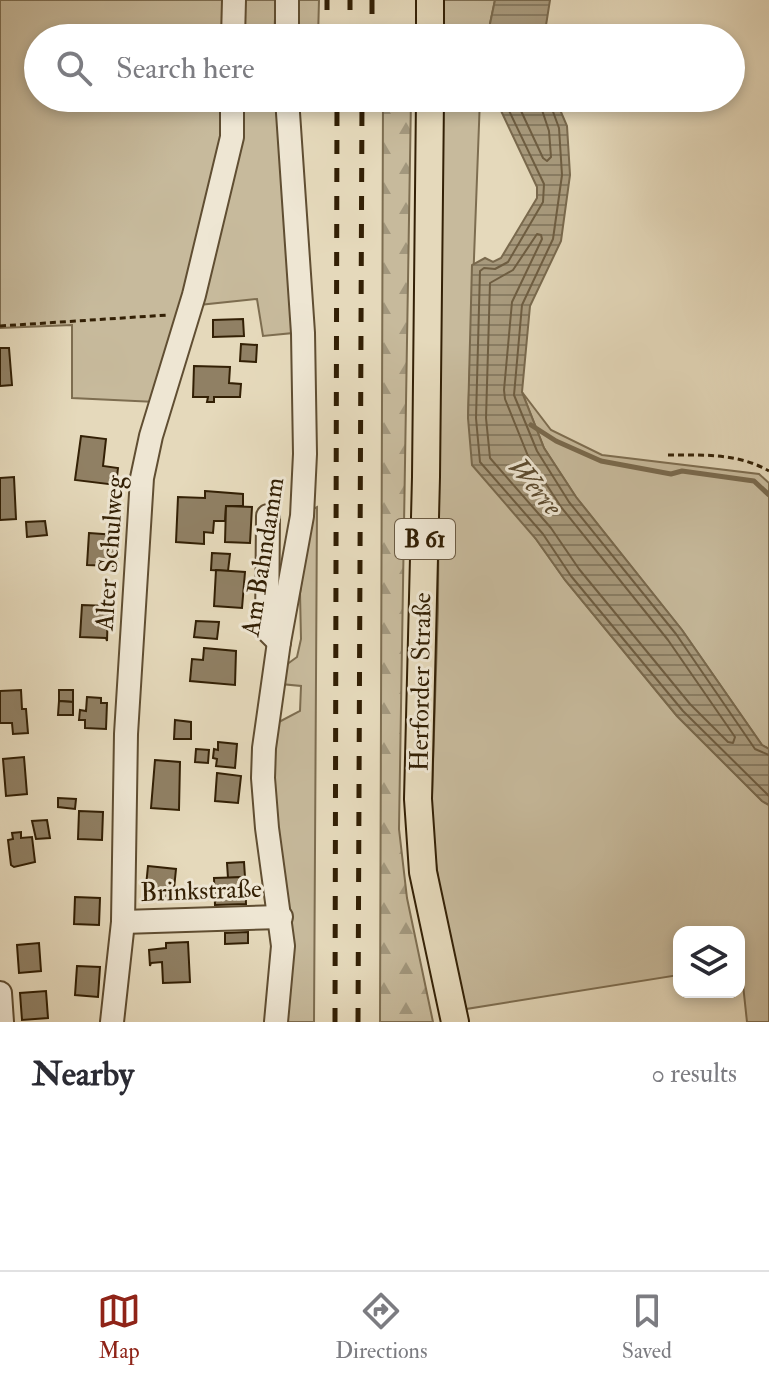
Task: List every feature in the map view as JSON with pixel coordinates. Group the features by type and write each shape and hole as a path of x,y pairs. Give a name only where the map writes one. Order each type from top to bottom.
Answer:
{"main road":[{"path":"430,0 430,24"},
{"name":"Herforder Straße","path":"430,112 418,810 423,872 455,1022"}],"street":[{"path":"233,24 234,0"},
{"path":"287,0 287,24"},
{"name":"Alter Schulweg","path":"112,1022 123,922 126,734 142,478 151,436 187,317 232,137 232,112"},
{"name":"Am Bahndamm","path":"276,1022 283,946 267,828 264,748 302,516 305,454 303,333 288,112"},
{"path":"268,516 267,630 279,642"},
{"name":"Brinkstraße","path":"123,922 281,917"},
{"path":"0,993 2,1022"}],"path":[{"path":"0,326 157,314 187,317"},
{"path":"668,455 713,454 752,461 769,471"}],"green space":[{"path":"0,0 276,0 275,24 24,24 24,112 276,112 288,189 293,333 263,336 257,299 199,305 156,402 72,398 72,325 0,328"},
{"path":"299,0 319,0 318,24 298,24"},
{"path":"440,0 495,0 490,24 441,24"},
{"path":"383,112 411,112 399,829 407,898 433,1022 380,1022"},
{"path":"441,112 479,112 468,418 536,539 565,580 677,716 769,805 769,1022 747,1022 745,926 673,926 673,976 466,1009 440,893 431,826 438,607"},
{"path":"522,392 551,430 602,455 759,474 769,483 769,749 762,745 682,630 576,497 544,448"},
{"path":"317,507 314,1022 283,1022 277,825 272,773 277,723 300,711 301,686 281,684 286,665 297,657 301,639 300,593 311,510"}],"water":[{"path":"495,0 550,0 546,24 490,24"},
{"name":"Werre","path":"502,112 561,112 567,126 570,175 561,241 530,306 522,392 544,448 576,497 682,630 762,745 769,749 769,805 677,716 565,580 536,539 472,465 468,418 472,265 485,258 493,262 501,258 537,198 537,187"}],"building":[{"path":"243,319 244,336 213,337 213,320"},
{"path":"241,344 257,345 256,362 240,361"},
{"path":"0,348 9,348 12,385 0,386"},
{"path":"194,366 230,367 229,383 241,384 240,397 214,397 214,402 207,402 208,397 193,397"},
{"path":"81,436 106,439 103,466 118,468 116,485 75,480"},
{"path":"14,477 16,519 0,520 0,478"},
{"path":"205,491 243,494 243,506 226,506 225,521 214,521 213,533 204,532 204,544 176,542 178,497 205,498"},
{"path":"226,506 252,507 250,543 225,542"},
{"path":"45,521 47,535 27,537 26,522"},
{"path":"89,533 116,535 115,550 119,550 119,554 114,566 87,565"},
{"path":"212,553 230,554 228,571 211,570"},
{"path":"216,570 245,572 242,608 214,606"},
{"path":"82,605 108,606 107,641 106,638 80,637"},
{"path":"196,621 219,622 217,639 194,637"},
{"path":"204,648 236,651 235,685 190,681 192,659 203,660"},
{"path":"21,690 28,733 13,734 12,723 0,723 0,691"},
{"path":"59,690 73,690 73,702 59,701"},
{"path":"87,697 101,698 101,703 107,703 106,729 85,728 85,720 79,720 80,710 86,711"},
{"path":"59,701 73,702 73,715 58,715"},
{"path":"175,720 191,722 191,739 174,739"},
{"path":"218,742 237,744 235,768 216,766 217,759 213,758"},
{"path":"196,749 209,750 208,763 195,762"},
{"path":"24,757 27,794 6,796 3,759"},
{"path":"155,760 180,762 179,810 151,808"},
{"path":"217,773 241,776 238,803 215,801"},
{"path":"58,798 76,799 75,809 58,807"},
{"path":"79,811 103,812 102,840 78,839"},
{"path":"47,820 50,838 36,839 32,821"},
{"path":"21,832 21,838 32,837 35,862 14,867 11,865 8,840 13,839 12,833"},
{"path":"244,862 245,877 228,878 227,863"},
{"path":"148,866 176,869 173,899 145,896"},
{"path":"245,877 246,904 215,905 214,878"},
{"path":"75,897 100,898 99,925 74,924"},
{"path":"248,932 248,943 225,944 225,933"},
{"path":"188,942 190,982 163,983 162,962 151,963 150,966 149,950 166,948 166,943"},
{"path":"39,943 41,971 19,973 17,945"},
{"path":"77,966 100,967 98,997 75,995"},
{"path":"46,991 48,1018 22,1020 20,993"}],"waterway":[{"path":"531,425 556,441 601,461 671,474 682,471 754,481 769,495"}],"railway":[{"path":"327,0 327,24"},
{"path":"350,0 350,24"},
{"path":"372,0 372,24"},
{"path":"335,1022 337,112"},
{"path":"358,1022 362,112"}]}
